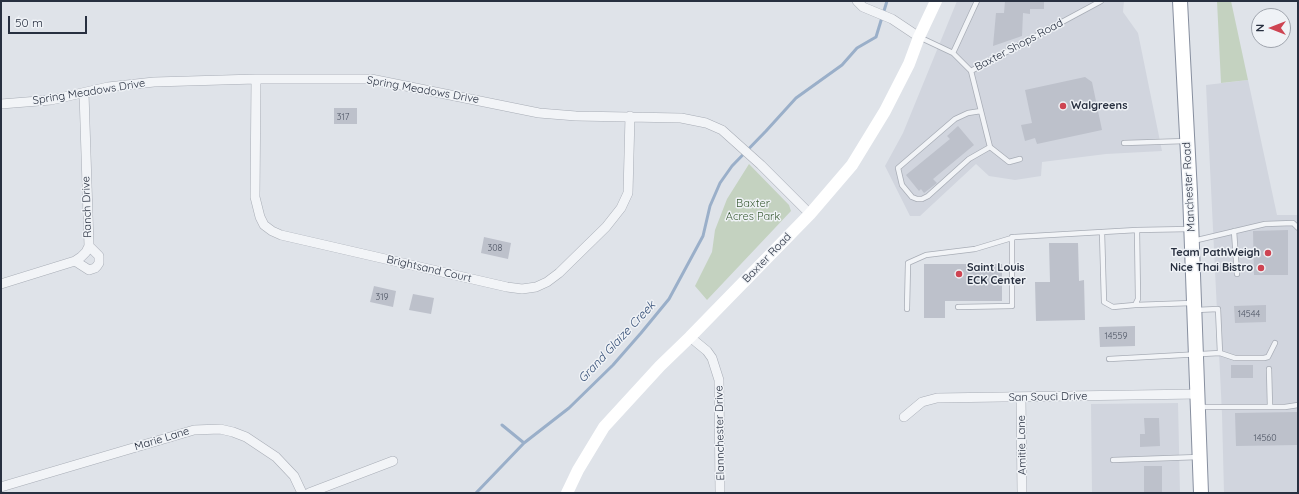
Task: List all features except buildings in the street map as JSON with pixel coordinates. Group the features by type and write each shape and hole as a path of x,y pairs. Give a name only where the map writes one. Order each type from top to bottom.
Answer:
{"highway":[{"name":"Manchester Road","path":"1180,1 1192,235 1201,493"}],"main road":[{"name":"Baxter Road","path":"567,493 578,470 604,427 660,366 810,214 852,165 885,111 909,64 919,37 936,1"}],"street":[{"path":"860,4 892,19 919,37"},
{"name":"Spring Meadows Drive","path":"1,104 51,100 108,87 154,82 256,79 371,79 539,113 576,116 630,116 696,120 722,130 761,165 810,214"},
{"name":"Brightsand Court","path":"256,79 255,197 260,218 264,225 272,231 289,237 507,287 522,289 536,287 547,282 559,273 606,227 622,208 628,193 630,116"},
{"name":"Ranch Drive","path":"75,261 86,252 88,246 84,93"},
{"path":"1,284 75,261 89,270 92,269 99,263 98,256 88,246"},
{"name":"Elannchester Drive","path":"690,337 707,351 712,358 719,380 720,493"},
{"name":"San Souci Drive","path":"904,417 922,402 937,398 1021,397 1198,400"},
{"name":"Amitie Lane","path":"1021,397 1022,493"},
{"name":"Marie Lane","path":"1,487 194,430 220,429 246,437 276,457 294,476 302,493"},
{"path":"309,493 393,461"}],"lane":[{"path":"953,53 977,1"},
{"name":"Baxter Shops Road","path":"919,37 953,53 971,71 1101,1"},
{"path":"971,71 990,147 1009,162 1020,159"},
{"path":"981,111 968,113 955,119 898,168 902,185 912,197 922,199 928,196 969,159 990,147"},
{"path":"1124,143 1187,141"},
{"path":"907,310 908,263 926,255 975,249 1012,237 1137,230 1192,235 1234,231 1265,224 1293,223 1298,228"},
{"path":"1135,306 1138,299 1137,230"},
{"path":"1234,231 1237,274"},
{"path":"1102,232 1104,302 1113,307 1194,307 1218,309 1220,353"},
{"path":"958,307 1012,306 1012,237"},
{"path":"1109,359 1220,353 1235,358 1264,358 1268,357 1275,343"},
{"path":"1269,369 1270,407"},
{"path":"1198,400 1270,407 1298,405"},
{"path":"1113,460 1200,457"}],"shaded area":[{"path":"957,1 1124,1 1123,12 1138,33 1162,151 1106,154 1042,162 1041,176 1015,180 989,176 976,164 920,216 910,216 885,166 903,133"},
{"path":"1248,80 1277,215 1298,215 1298,493 1224,493 1222,414 1206,85"},
{"path":"1178,403 1180,493 1092,493 1091,404"}],"green space":[{"path":"1217,1 1231,1 1248,80 1221,83"},
{"name":"Baxter Acres Park","path":"749,164 789,205 791,211 707,300 695,286 712,252 715,230 727,199"}],"waterway":[{"name":"Grand Glaize Creek","path":"476,493 524,443 569,408 613,365 641,333 669,299 703,236 710,206 720,183 732,166 796,98 842,65 857,48 876,37 887,1"},
{"path":"502,425 524,443"}],"place":[{"name":"Walgreens","path":"1063,106"},
{"name":"Team PathWeigh","path":"1268,253"},
{"name":"Nice Thai Bistro","path":"1261,268"},
{"name":"Saint Louis ECK Center","path":"959,274"}]}
